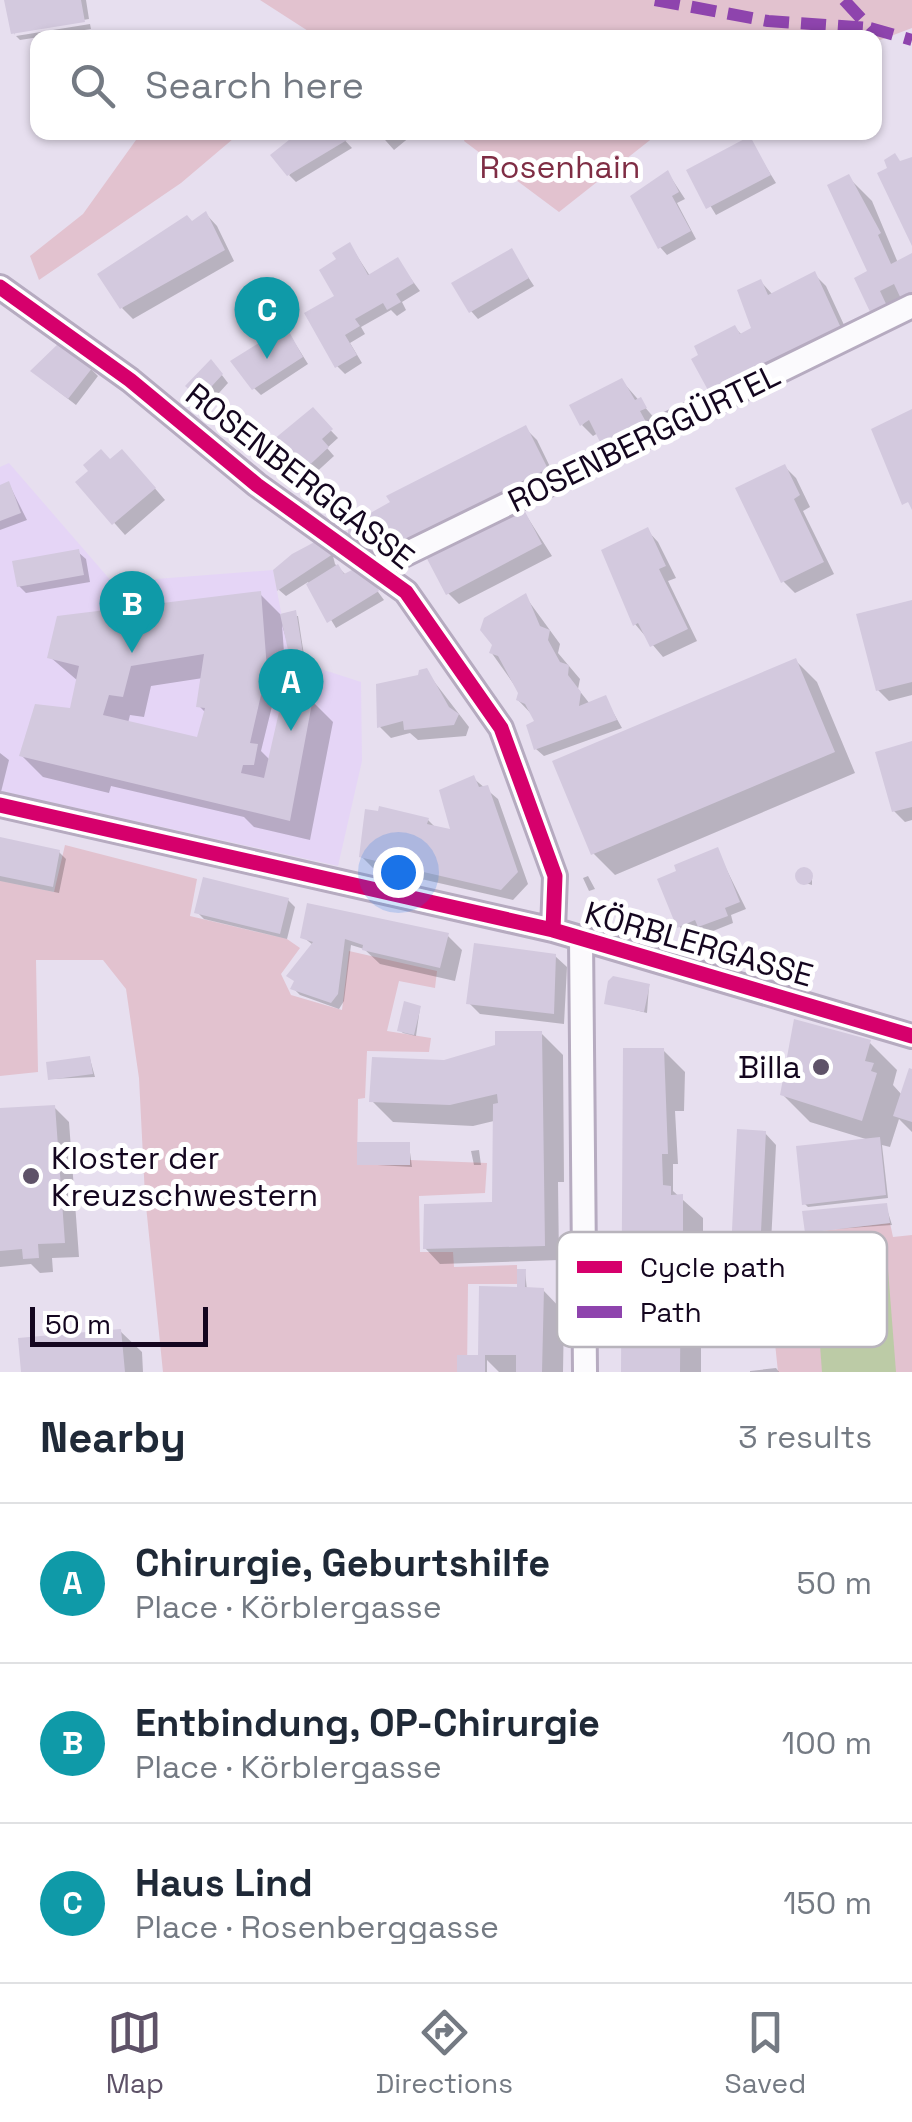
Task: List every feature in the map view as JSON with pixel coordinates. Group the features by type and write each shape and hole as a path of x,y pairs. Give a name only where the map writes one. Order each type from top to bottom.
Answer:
{"street":[{"name":"ROSENBERGGASSE","path":"0,287 130,380 257,485 406,592 502,728 555,876 553,930"},
{"name":"ROSENBERGGÜRTEL","path":"375,569 912,306"},
{"name":"KÖRBLERGASSE","path":"0,805 553,930 912,1036"},
{"path":"581,938 584,1232"},
{"path":"585,1347 585,1372"}],"shaded area":[{"path":"9,463 119,590 156,579 273,570 290,659 361,682 362,761 338,866 0,791 0,467"},
{"path":"887,1257 896,1372 822,1372 820,1347 887,1347"}],"green space":[{"path":"260,0 912,0 912,28 882,39 882,30 307,30"},
{"path":"136,140 232,140 181,183 39,280 30,256 83,214"},
{"name":"Rosenhain","path":"464,140 650,140 559,212"},
{"path":"65,845 197,879 190,916 287,939 300,948 281,974 291,995 342,1010 349,951 437,971 435,988 399,981 387,1031 431,1038 429,1052 367,1051 365,1098 358,1099 357,1165 409,1165 410,1160 487,1163 485,1193 419,1196 420,1252 453,1252 454,1267 517,1265 517,1284 468,1284 467,1372 163,1372 145,1196 139,1078 126,989 103,960 36,960 38,1072 0,1076 0,881 54,892"},
{"path":"890,1223 893,1237 912,1235 912,1372 778,1372 775,1347 887,1347 887,1232 812,1232"}],"building":[{"path":"4,0 81,0 85,22 11,34"},
{"path":"289,140 347,140 287,176 270,155"},
{"path":"742,140 752,140 771,175 706,209 686,170"},
{"path":"895,153 900,161 912,157 912,246 877,173 887,168 884,160"},
{"path":"668,170 679,192 672,196 691,231 658,249 630,196"},
{"path":"849,174 881,233 878,235 891,264 912,253 912,296 902,301 894,284 880,291 888,308 872,316 854,278 867,271 827,185"},
{"path":"206,211 225,250 120,309 97,274 187,215 192,221"},
{"path":"350,242 368,275 398,257 414,283 396,294 401,302 387,310 383,303 355,319 360,326 345,335 357,355 335,368 304,313 334,296 319,270 336,259 332,253"},
{"path":"512,248 529,278 469,313 451,283"},
{"path":"815,271 841,328 709,392 691,359 698,355 694,346 735,325 740,334 751,328 737,290 761,279 768,295"},
{"path":"286,326 303,357 252,390 230,361"},
{"path":"60,342 93,367 68,399 30,371"},
{"path":"211,359 223,374 200,399 185,386"},
{"path":"622,378 635,400 641,397 647,408 640,411 646,422 601,444 589,420 580,426 569,405"},
{"path":"313,407 333,429 322,439 329,447 302,472 273,440"},
{"path":"912,409 912,510 908,502 902,505 871,429"},
{"path":"526,425 548,469 372,558 347,539 349,525 390,502 386,496"},
{"path":"101,449 110,459 122,449 156,488 112,525 75,482 88,471 83,465"},
{"path":"785,464 800,495 794,499 824,562 781,583 735,488"},
{"path":"9,481 21,513 0,521 0,485"},
{"path":"521,504 542,544 446,595 425,555"},
{"path":"648,527 666,566 659,569 688,629 650,647 638,623 633,626 601,550"},
{"path":"324,537 333,554 277,591 273,570 292,554"},
{"path":"79,549 84,575 17,587 12,561"},
{"path":"338,564 344,574 360,566 379,591 327,623 306,584"},
{"path":"261,591 267,669 277,672 272,697 261,695 250,743 258,744 254,765 243,765 241,773 264,778 284,690 313,698 290,821 19,756 35,704 70,708 79,666 47,658 57,616","holes":["204,654 196,707 205,708 197,737 103,715 109,695 123,697 131,666"]},
{"path":"526,593 540,626 550,630 548,640 560,662 569,665 568,675 581,692 579,706 606,695 617,720 534,750 526,725 534,721 525,704 516,700 518,693 498,656 489,653 492,645 480,630 484,618"},
{"path":"912,600 912,682 876,691 856,614"},
{"path":"296,610 304,660 290,659 280,614"},
{"path":"796,658 835,752 591,855 552,761"},
{"path":"427,668 449,707 459,714 454,725 404,730 403,721 377,728 376,684 418,675 419,670"},
{"path":"912,741 912,807 892,812 875,752"},
{"path":"474,775 479,787 488,785 518,872 501,890 359,857 365,809 378,811 379,806 429,818 427,824 450,829 439,790"},
{"path":"0,837 60,850 53,887 0,876"},
{"path":"718,847 740,902 725,908 728,916 698,927 695,920 677,928 657,879 676,871 674,865"},
{"path":"804,867 813,876 804,885 795,876"},
{"path":"203,877 289,898 280,934 194,913"},
{"path":"307,903 449,933 440,968 362,950 363,945 345,939 338,994 331,1003 290,989 294,981 286,976 313,942 300,938"},
{"path":"474,943 556,954 554,1014 466,1004"},
{"path":"613,976 650,984 644,1012 604,1004 608,981"},
{"path":"404,1001 421,1006 414,1035 397,1031"},
{"path":"794,1019 871,1040 865,1061 874,1063 871,1071 877,1073 862,1121 780,1095"},
{"path":"495,1031 542,1031 545,1246 423,1249 424,1204 492,1202 493,1104 498,1103 497,1094 450,1105 369,1102 372,1057 444,1060 495,1045"},
{"path":"623,1048 664,1048 668,1154 662,1154 663,1185 671,1186 671,1195 683,1194 683,1232 622,1232"},
{"path":"90,1056 93,1074 48,1080 46,1062"},
{"path":"909,1068 912,1069 912,1122 893,1116"},
{"name":"Kloster der Kreuzschwestern","path":"55,1105 65,1243 38,1244 39,1258 23,1259 22,1249 0,1251 0,1108"},
{"path":"737,1129 766,1131 761,1232 732,1232"},
{"path":"880,1137 886,1195 802,1205 796,1146"},
{"path":"357,1142 410,1142 410,1165 357,1165"},
{"path":"887,1203 890,1223 805,1232 802,1211"},
{"path":"517,1269 526,1269 525,1287 544,1288 542,1372 516,1372 516,1355 485,1355 485,1372 457,1372 457,1355 478,1355 479,1286 517,1287"},
{"path":"121,1329 125,1372 21,1372 18,1338"},
{"path":"621,1347 680,1347 680,1372 621,1372"}],"marked path":[{"path":"655,0 768,21 870,28"},
{"path":"844,0 870,28 877,30"},
{"path":"882,31 912,40"}],"cycle path":[{"path":"0,287 130,380 257,485 406,592 501,728 555,876 553,930"},
{"path":"0,805 553,930 912,1036"}],"place":[{"name":"Haus Lind","path":"267,359"},
{"name":"Entbindung, OP-Chirurgie","path":"132,653"},
{"name":"Chirurgie, Geburtshilfe","path":"291,731"},
{"name":"Billa","path":"821,1067"},
{"name":"Kloster der Kreuzschwestern","path":"31,1176"}]}
